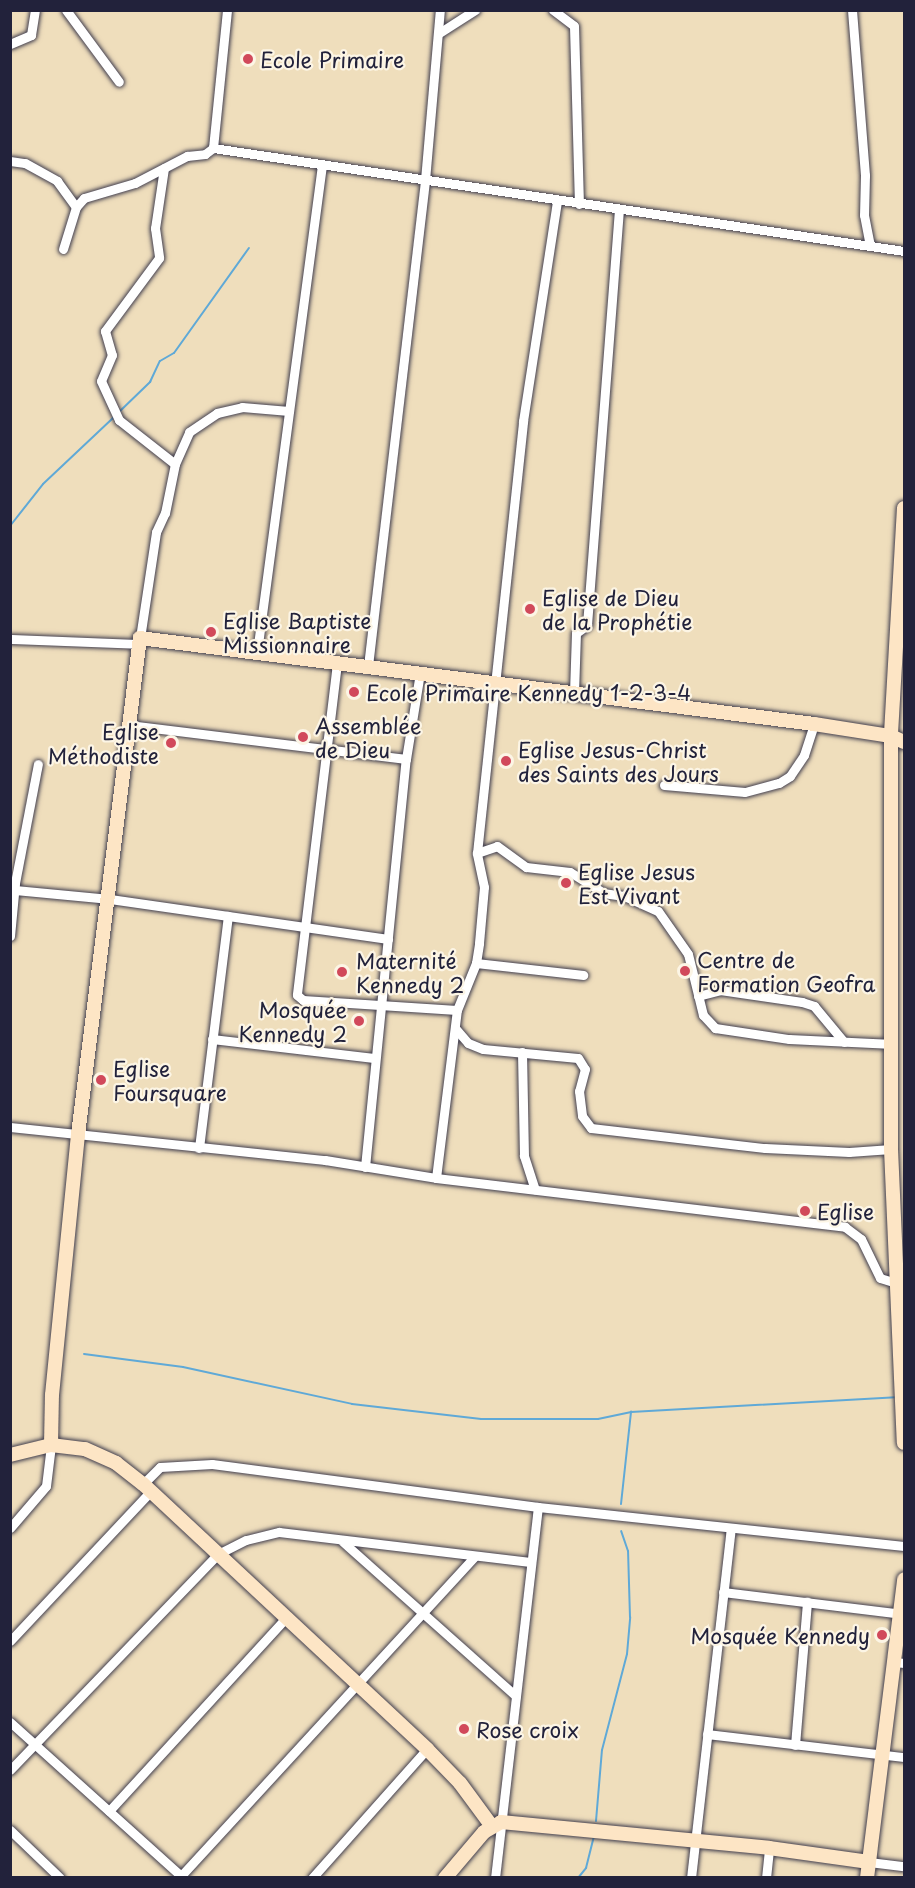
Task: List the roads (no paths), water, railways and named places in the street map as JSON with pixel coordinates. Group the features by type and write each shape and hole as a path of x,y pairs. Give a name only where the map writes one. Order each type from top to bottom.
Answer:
{"street":[{"path":"10,44 31,35 35,10"},
{"path":"66,10 119,82"},
{"path":"213,148 227,10"},
{"path":"368,666 425,180 440,10"},
{"path":"439,33 475,10"},
{"path":"553,10 573,26 579,204"},
{"path":"852,10 865,175 864,216 870,245"},
{"path":"63,249 76,207 84,198 117,189 213,148 904,251"},
{"path":"10,160 25,163 57,181 76,207"},
{"path":"257,652 322,166"},
{"path":"164,168 155,228 159,258 105,331 112,355 101,381 119,420 175,464"},
{"path":"436,1178 457,1010 476,963 484,886 477,853 497,683 523,421 557,201"},
{"path":"574,693 576,633 587,625 619,210"},
{"path":"10,1528 46,1486 51,1445 52,1395 78,1135 110,899 139,641 154,541 165,513 175,464 192,428 217,413 242,407 289,411"},
{"path":"904,508 891,736 893,1044 891,1149 904,1443"},
{"path":"10,639 139,641 257,652 813,724 891,736 904,742"},
{"path":"337,663 299,998 457,1010"},
{"path":"366,1167 374,1058 406,759 420,673"},
{"path":"664,785 745,792 779,783 801,761 813,724"},
{"path":"129,725 406,759"},
{"path":"10,936 14,884 38,764"},
{"path":"477,853 497,846 526,867 570,872 603,893 624,896 658,912 688,954 707,1023 725,1032 893,1044"},
{"path":"14,884 388,939"},
{"path":"199,1148 228,916"},
{"path":"476,963 583,975"},
{"path":"698,996 720,990 802,1002 823,1014 844,1042"},
{"path":"455,1028 475,1047 572,1055 582,1063 585,1074 579,1096 584,1121 591,1128 765,1148 849,1152 891,1149"},
{"path":"212,1038 374,1058"},
{"path":"522,1052 524,1156 535,1189"},
{"path":"10,1127 366,1167 436,1178 844,1227 861,1239 880,1278 896,1283"},
{"path":"10,1455 51,1445 100,1454 147,1487 427,1749 496,1823 696,1840 904,1866"},
{"path":"10,1641 147,1487 160,1467 212,1464 538,1507 904,1546"},
{"path":"495,1878 496,1823 515,1695 538,1507"},
{"path":"690,1878 730,1528"},
{"path":"10,1770 218,1554 260,1535 279,1532 343,1542 530,1562"},
{"path":"343,1542 515,1695"},
{"path":"10,1722 181,1877 475,1556"},
{"path":"867,1878 883,1755 900,1662 904,1579"},
{"path":"723,1592 901,1614"},
{"path":"795,1745 807,1602"},
{"path":"109,1811 286,1617"},
{"path":"708,1734 904,1757"},
{"path":"312,1878 427,1749"},
{"path":"445,1878 496,1823"},
{"path":"10,1830 60,1878"},
{"path":"766,1878 769,1848"}],"waterway":[{"path":"118,413 150,382 160,361 174,353 249,248"},
{"path":"10,526 43,484 114,417"},
{"path":"84,1354 183,1367 352,1404 481,1419 598,1419 631,1412 896,1397"},
{"path":"621,1504 631,1412"},
{"path":"596,1821 602,1750 627,1654 630,1617 628,1551 621,1531"},
{"path":"578,1878 586,1868 594,1837"}],"place":[{"name":"Ecole Primaire","path":"248,59"},
{"name":"Eglise de Dieu de la Prophétie","path":"530,609"},
{"name":"Eglise Baptiste Missionnaire","path":"211,632"},
{"name":"Ecole Primaire Kennedy 1-2-3-4","path":"354,692"},
{"name":"Assemblée de Dieu","path":"303,737"},
{"name":"Eglise Méthodiste","path":"171,743"},
{"name":"Eglise Jesus-Christ des Saints des Jours","path":"506,761"},
{"name":"Eglise Jesus Est Vivant","path":"566,883"},
{"name":"Centre de Formation Geofra","path":"685,971"},
{"name":"Maternité Kennedy 2","path":"342,972"},
{"name":"Mosquée Kennedy 2","path":"359,1021"},
{"name":"Eglise Foursquare","path":"101,1080"},
{"name":"Eglise","path":"805,1211"},
{"name":"Mosquée Kennedy","path":"882,1635"},
{"name":"Rose croix","path":"464,1729"}]}
